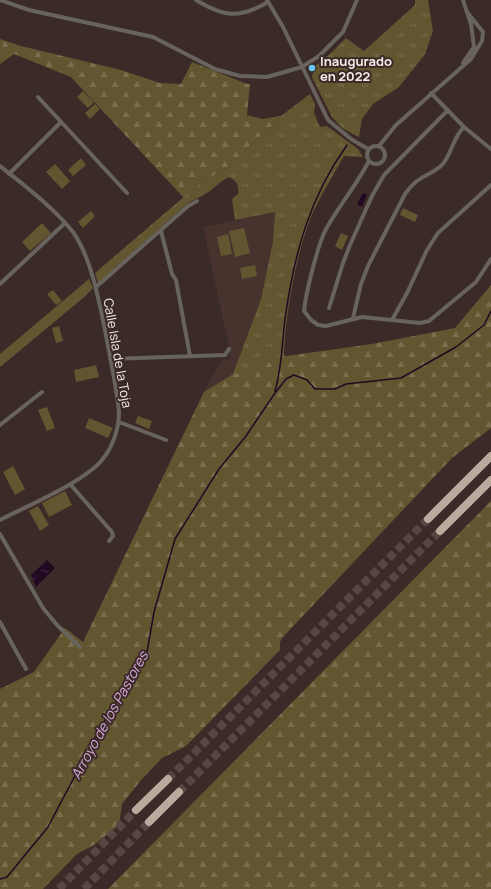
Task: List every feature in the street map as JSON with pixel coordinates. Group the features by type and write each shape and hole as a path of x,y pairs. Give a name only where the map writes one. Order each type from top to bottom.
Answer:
{"highway":[{"path":"428,519 491,456"},
{"path":"440,531 491,480"},
{"path":"136,810 168,779"},
{"path":"149,822 180,792"}],"street":[{"path":"0,0 29,10 153,37 215,69 240,76 267,77 302,67 319,56 343,32 357,0"},
{"path":"196,0 222,13 236,15 248,12 268,1 283,27 328,120 351,139 368,149"},
{"path":"379,146 396,125 457,69 469,56 474,47 471,24 463,0"},
{"path":"457,69 471,59 482,41 483,32 467,12"},
{"path":"431,93 464,127 491,149"},
{"path":"38,97 127,193"},
{"path":"329,308 347,251 372,196 384,175 448,110"},
{"path":"9,174 61,122"},
{"path":"353,318 361,284 368,266 405,194 412,183 442,164 457,134 464,127"},
{"path":"373,146 379,146 383,149 385,155 384,160 379,164 374,164 369,161 366,155 368,149 373,146"},
{"path":"369,161 361,178 323,237 306,298 304,311 311,320 318,325 326,326 353,318 392,320 416,324 428,321 476,282 491,259"},
{"name":"Calle Isla de la Toja","path":"0,166 65,223 74,233 80,244 96,287 117,399 119,422 114,438 103,459 90,472 0,520"},
{"path":"392,320 408,294 427,250 438,233 491,185"},
{"path":"96,287 188,206 197,201"},
{"path":"0,284 65,223"},
{"path":"161,231 172,274 176,280 190,356"},
{"path":"110,359 225,355 229,349"},
{"path":"0,425 42,392"},
{"name":"Calle Isla de la Toja","path":"119,422 166,440"},
{"path":"70,484 112,532 113,536 109,541"},
{"path":"0,534 43,608 57,626 80,647"},
{"path":"0,622 26,669"}],"shaded area":[{"path":"275,212 274,235 261,299 233,374 204,392 222,359 230,360 228,342 203,227"}],"green space":[{"path":"415,0 428,0 433,31 425,54 399,87 373,104 362,119 359,137 342,128 332,117 312,77 314,67 346,38 364,51 415,5"},
{"path":"0,39 21,46 121,70 160,83 181,84 192,62 250,84 247,115 262,119 281,116 227,168 199,184 184,198 71,77 14,54 0,64"},
{"path":"83,91 94,102 88,108 77,97"},
{"path":"310,94 315,104 314,113 320,127 327,126 358,149 363,157 344,156 314,210 297,262 289,302 284,357 233,374 261,299 273,241 275,212 235,220 232,199 238,194 238,186 234,180 229,177 211,190 188,203 98,283 95,273 199,184 227,168 281,116"},
{"path":"95,104 100,109 90,119 85,113"},
{"path":"81,158 86,165 73,176 68,170"},
{"path":"55,164 70,181 62,189 46,172"},
{"path":"403,208 418,215 415,222 400,215"},
{"path":"91,211 95,216 83,228 78,222"},
{"path":"42,223 51,233 30,251 22,242"},
{"path":"244,228 250,253 235,257 229,231"},
{"path":"341,233 348,236 342,250 335,246"},
{"path":"228,234 232,254 221,256 217,237"},
{"path":"255,265 257,276 242,279 240,268"},
{"path":"89,279 93,288 83,298 0,367 0,354"},
{"path":"491,285 491,428 452,458 282,638 280,642 280,650 186,746 162,758 142,779 122,804 119,825 94,845 77,854 43,889 0,889 0,689 34,672 65,628 83,642 204,392 233,374 279,357 372,344 455,328"},
{"path":"53,290 62,301 56,305 47,294"},
{"path":"59,326 63,341 56,343 52,328"},
{"path":"96,365 99,377 76,382 74,370"},
{"path":"47,407 55,428 47,431 38,410"},
{"path":"138,416 152,421 149,429 135,423"},
{"path":"89,418 113,428 108,438 85,428"},
{"path":"13,466 25,489 15,495 3,472"},
{"path":"65,491 72,505 49,517 42,503"},
{"path":"491,501 491,889 108,889"},
{"path":"38,506 49,525 40,531 29,511"}],"water":[{"path":"363,193 367,195 362,207 357,204"},
{"path":"47,560 55,568 36,587 31,575"}],"waterway":[{"name":"Arroyo de los Pastores","path":"275,391 293,272 305,228 313,206 323,186 347,145"},
{"name":"Arroyo de los Pastores","path":"0,879 7,877 48,827 99,730 147,652 154,612 175,539 219,469 246,436 286,379 294,375 307,380 315,389 335,389 346,384 401,378 456,347 484,325 491,311"}],"tunnel":[{"path":"168,779 428,519"},
{"path":"179,792 440,531"},
{"path":"59,889 136,810"},
{"path":"84,889 149,822"}],"place":[{"name":"Inaugurado en 2022","path":"312,68"}]}
